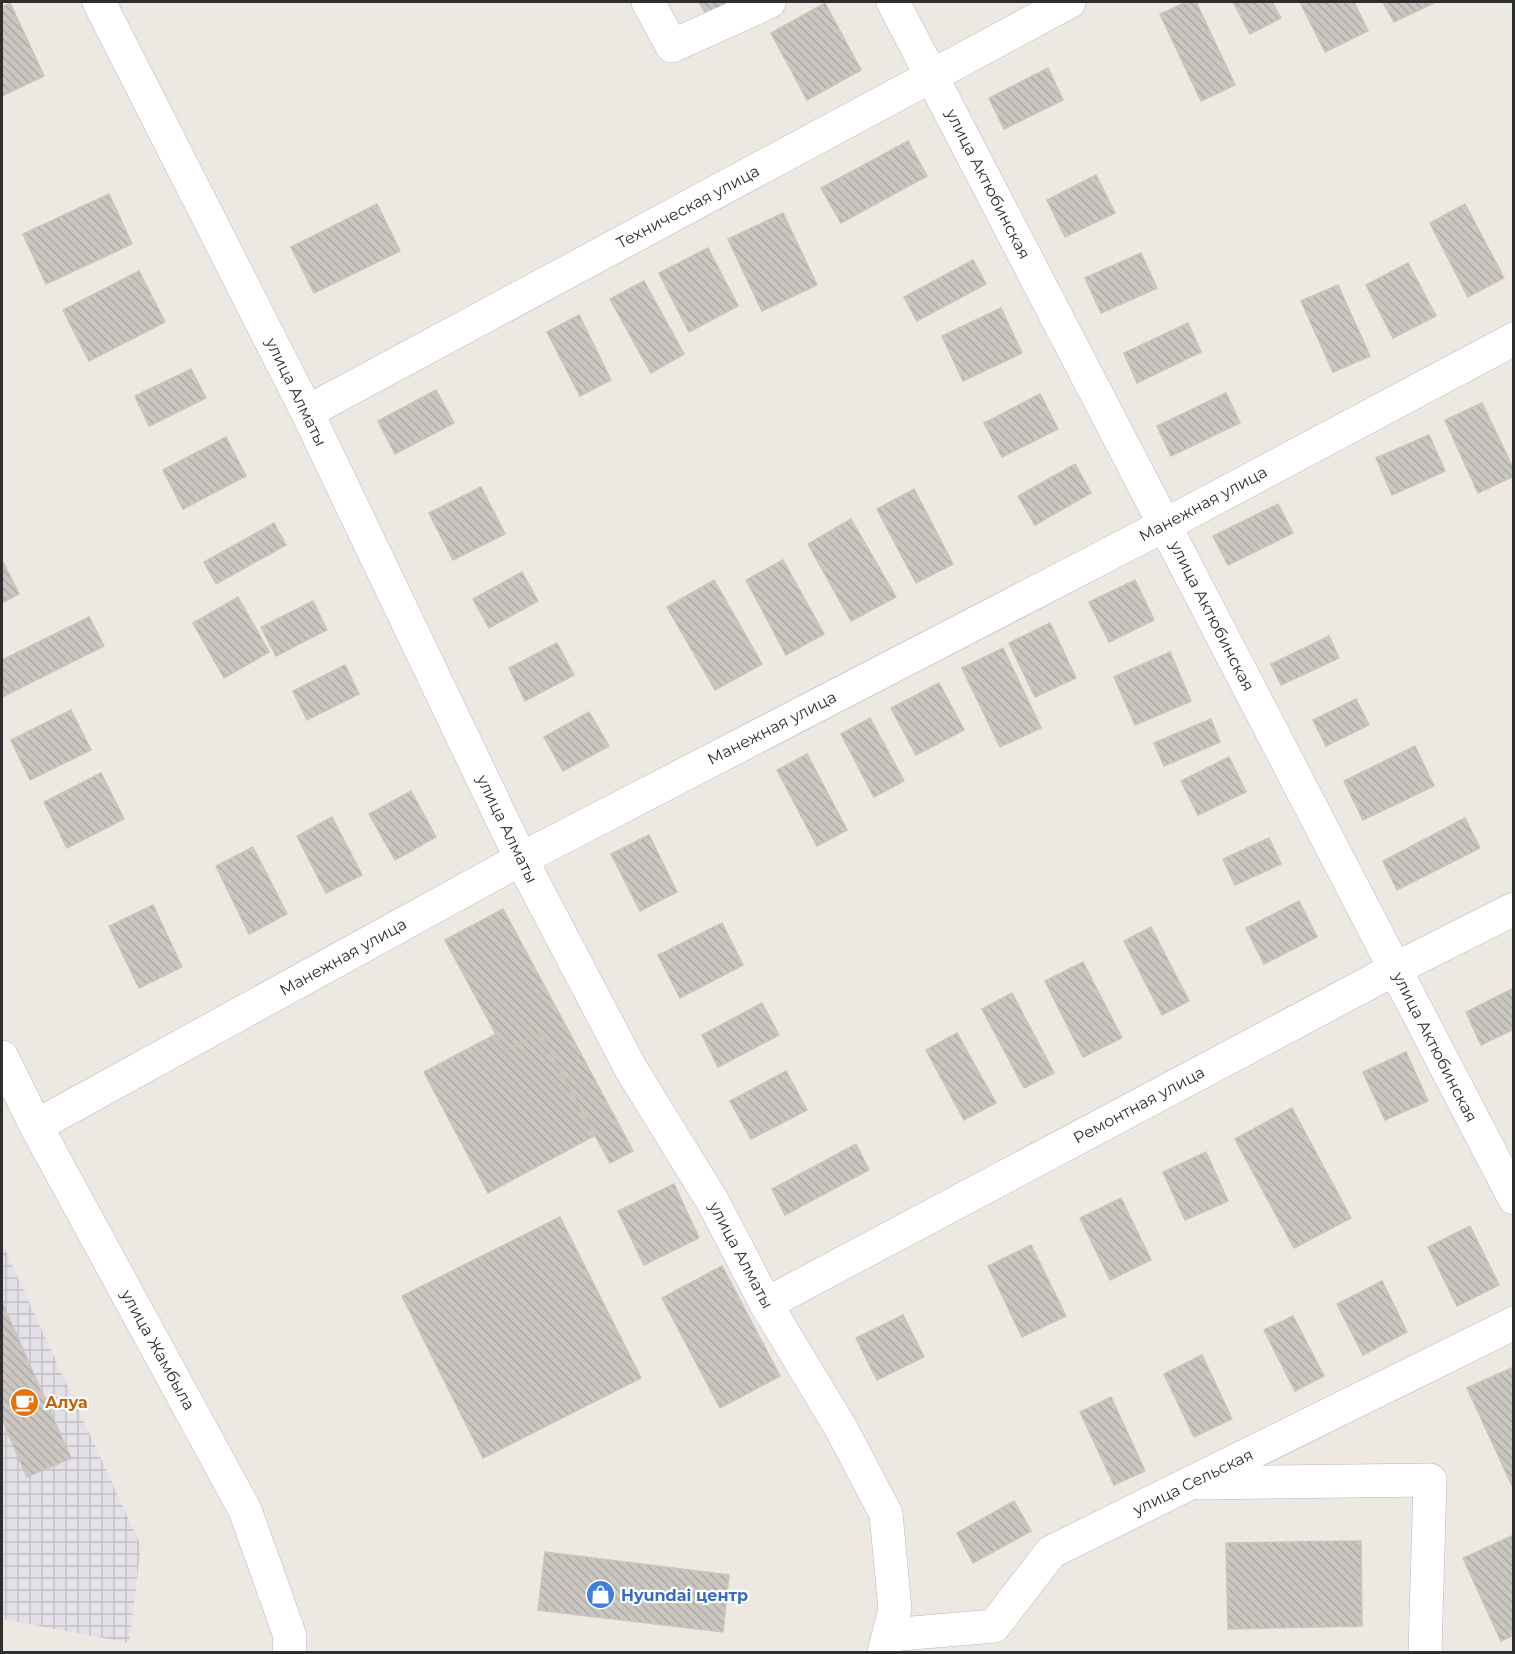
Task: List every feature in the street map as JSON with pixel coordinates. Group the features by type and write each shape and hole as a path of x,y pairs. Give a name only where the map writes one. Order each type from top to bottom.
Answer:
{"street":[{"name":"улица Алматы","path":"99,2 307,412 521,859 631,1069 713,1202 766,1304 842,1430 886,1514 895,1609 886,1644"},
{"path":"648,2 672,46 769,2"},
{"name":"улица Актюбинская","path":"893,2 1514,1198"},
{"name":"Техническая улица","path":"307,412 1069,2"},
{"name":"Манежная улица","path":"36,1126 521,859 1165,525 1514,339"},
{"name":"Ремонтная улица","path":"766,1304 1395,969 1514,909"},
{"name":"улица Жамбыла","path":"2,1057 36,1126 245,1510 290,1636 289,1653"},
{"name":"улица Сельская","path":"886,1644 994,1626 1051,1552 1514,1323"},
{"path":"1190,1484 1430,1480 1425,1653"}],"shaded area":[{"path":"2,1243 141,1546 129,1643 2,1619"}],"building":[{"path":"699,2 730,2 706,14"},
{"path":"1187,2 1196,2 1235,85 1201,101 1160,14"},
{"path":"1233,2 1272,2 1281,18 1250,34"},
{"path":"1300,2 1354,2 1368,31 1325,52"},
{"path":"1383,2 1436,2 1394,22"},
{"path":"10,3 44,76 2,96 2,7"},
{"path":"825,3 861,70 807,100 771,33"},
{"path":"1048,68 1063,100 1004,129 989,98"},
{"path":"908,141 927,176 841,223 821,188"},
{"path":"1096,175 1115,213 1065,237 1047,200"},
{"path":"109,194 132,244 46,284 23,234"},
{"path":"377,204 400,251 314,293 291,247"},
{"path":"1465,204 1504,278 1468,297 1430,223"},
{"path":"783,213 817,285 762,311 728,239"},
{"path":"708,248 738,306 689,332 659,273"},
{"path":"1141,253 1157,288 1101,313 1085,278"},
{"path":"973,260 986,284 917,321 904,297"},
{"path":"1408,263 1436,316 1393,338 1366,285"},
{"path":"139,271 165,322 89,361 63,310"},
{"path":"644,281 684,354 651,373 610,299"},
{"path":"1338,285 1370,356 1333,372 1301,301"},
{"path":"1001,308 1022,353 963,381 942,336"},
{"path":"579,315 611,380 580,396 547,332"},
{"path":"1188,323 1201,352 1137,383 1124,353"},
{"path":"191,369 206,398 149,426 135,396"},
{"path":"436,390 454,423 395,454 378,421"},
{"path":"1226,393 1240,423 1171,456 1157,426"},
{"path":"1040,394 1058,429 1002,457 984,423"},
{"path":"1482,403 1514,470 1514,476 1478,493 1445,420"},
{"path":"1429,435 1445,471 1392,495 1376,458"},
{"path":"226,437 246,476 183,509 163,470"},
{"path":"1075,464 1091,493 1035,525 1018,496"},
{"path":"481,487 505,534 453,560 429,513"},
{"path":"914,489 953,564 916,583 877,509"},
{"path":"1278,504 1293,533 1228,565 1213,536"},
{"path":"851,519 896,597 851,621 808,544"},
{"path":"274,523 286,545 216,584 204,562"},
{"path":"2,560 19,594 2,603"},
{"path":"783,560 824,634 786,655 746,580"},
{"path":"522,572 538,601 489,628 473,599"},
{"path":"714,580 762,664 715,690 667,607"},
{"path":"1135,580 1154,620 1109,642 1089,602"},
{"path":"238,597 269,652 224,678 193,623"},
{"path":"313,601 327,630 276,656 261,627"},
{"path":"89,617 104,646 2,697 2,660"},
{"path":"1050,623 1076,678 1035,697 1009,643"},
{"path":"1329,636 1339,658 1281,685 1271,664"},
{"path":"557,643 574,675 525,701 509,668"},
{"path":"1003,648 1041,728 1000,747 962,668"},
{"path":"1170,652 1191,701 1135,725 1114,677"},
{"path":"345,665 359,694 307,720 293,691"},
{"path":"939,683 964,730 916,755 891,708"},
{"path":"1356,699 1369,725 1326,746 1313,720"},
{"path":"71,710 91,750 30,780 11,740"},
{"path":"589,712 609,746 563,771 544,737"},
{"path":"870,718 904,781 874,797 841,734"},
{"path":"1211,719 1220,742 1164,766 1154,743"},
{"path":"1415,746 1434,786 1363,820 1344,781"},
{"path":"807,754 847,830 817,846 777,770"},
{"path":"1229,757 1246,792 1198,815 1181,781"},
{"path":"101,773 124,819 67,848 44,802"},
{"path":"411,791 436,837 395,860 369,814"},
{"path":"332,817 362,875 326,893 297,836"},
{"path":"1465,818 1480,848 1397,890 1383,861"},
{"path":"649,835 677,892 640,911 611,854"},
{"path":"1269,838 1281,864 1235,885 1223,859"},
{"path":"253,847 287,914 249,934 216,866"},
{"path":"1299,901 1317,937 1264,964 1246,928"},
{"path":"153,905 182,967 139,988 109,926"},
{"path":"503,909 633,1151 610,1163 540,1033 505,1051 445,940"},
{"path":"722,923 743,965 680,998 658,955"},
{"path":"1151,927 1189,1001 1162,1015 1124,941"},
{"path":"1083,962 1122,1038 1083,1057 1045,981"},
{"path":"1514,988 1514,1029 1481,1045 1466,1012"},
{"path":"1012,993 1054,1073 1024,1088 982,1009"},
{"path":"762,1003 779,1035 718,1067 702,1035"},
{"path":"540,1033 594,1136 488,1193 424,1072 496,1034 505,1051"},
{"path":"957,1033 996,1103 964,1120 926,1050"},
{"path":"1406,1052 1428,1101 1385,1120 1363,1072"},
{"path":"786,1071 807,1110 751,1139 730,1101"},
{"path":"1292,1108 1351,1218 1294,1248 1235,1139"},
{"path":"856,1144 869,1170 785,1215 772,1189"},
{"path":"1206,1152 1228,1201 1185,1220 1163,1172"},
{"path":"674,1184 699,1238 644,1265 618,1211"},
{"path":"1121,1198 1151,1260 1110,1280 1080,1218"},
{"path":"560,1217 641,1378 483,1458 402,1296"},
{"path":"1470,1226 1499,1285 1457,1306 1428,1247"},
{"path":"1031,1245 1066,1316 1022,1337 988,1266"},
{"path":"722,1266 780,1376 720,1408 662,1298"},
{"path":"1382,1281 1407,1332 1363,1355 1337,1304"},
{"path":"2,1302 71,1458 27,1477 2,1419"},
{"path":"903,1315 924,1357 877,1380 856,1338"},
{"path":"1293,1316 1324,1376 1295,1391 1264,1330"},
{"path":"1202,1355 1232,1419 1194,1437 1164,1374"},
{"path":"1514,1367 1514,1490 1467,1388"},
{"path":"1111,1397 1145,1471 1114,1485 1080,1412"},
{"path":"1014,1501 1031,1531 973,1563 957,1533"},
{"path":"1514,1535 1514,1635 1501,1641 1463,1558"},
{"path":"1361,1541 1362,1626 1228,1629 1226,1543"},
{"path":"545,1552 729,1575 723,1632 538,1610"}],"place":[{"name":"Алуа","path":"24,1402"},
{"name":"Hyundai центр","path":"600,1595"}]}
